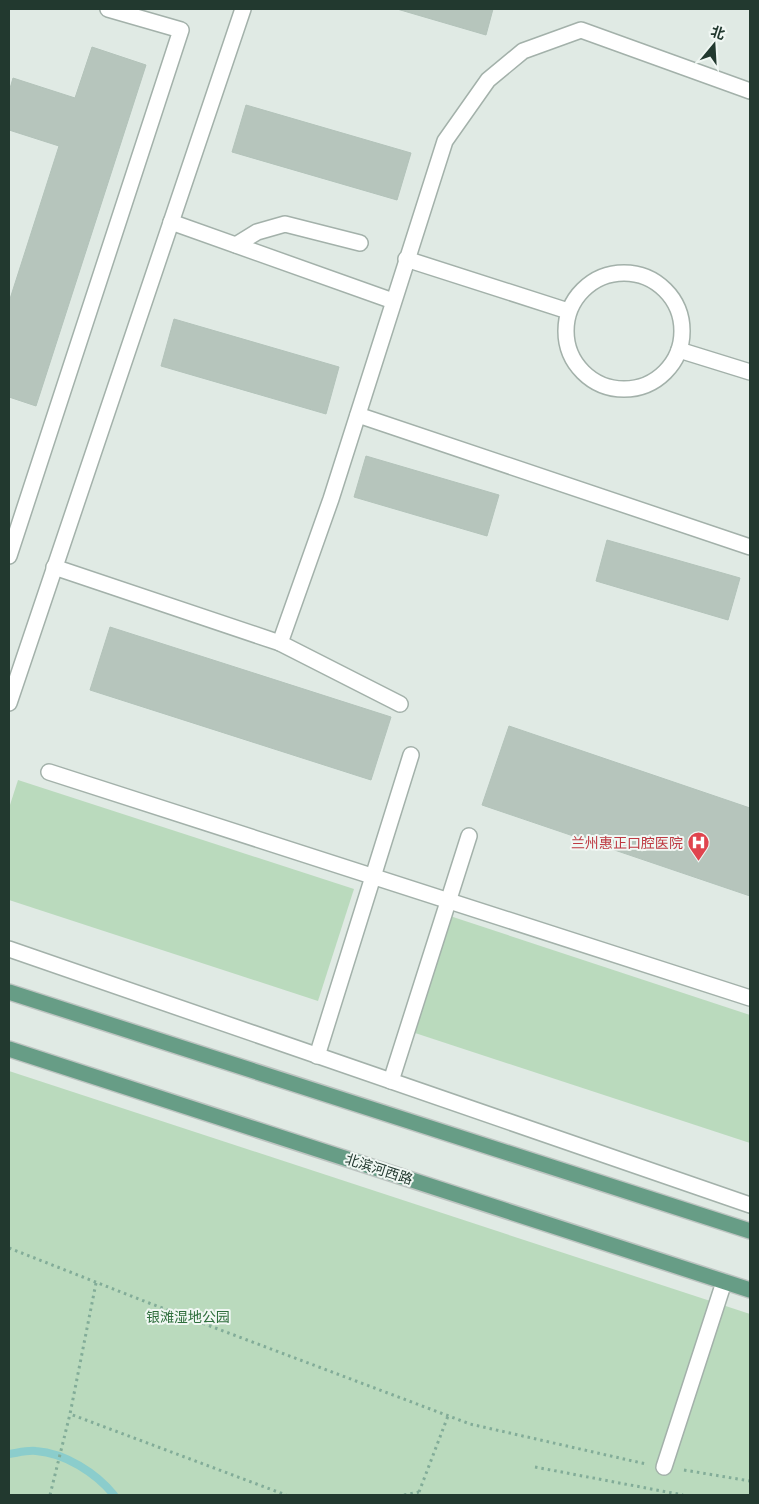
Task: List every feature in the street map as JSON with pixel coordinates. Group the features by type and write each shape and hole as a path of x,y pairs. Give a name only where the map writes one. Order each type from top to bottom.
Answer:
{"main road":[{"path":"9,992 750,1232"},
{"name":"北滨河西路","path":"9,1049 750,1290"}],"street":[{"path":"9,556 181,30 108,9"},
{"path":"9,703 243,9"},
{"path":"280,644 332,499 406,259 445,141 488,80 523,51 581,30 750,91"},
{"path":"171,222 393,301"},
{"path":"236,246 256,232 285,224 360,244"},
{"path":"406,259 568,311"},
{"path":"620,272 643,275 662,287 676,305 682,327 679,350 668,369 650,383 628,389 605,386 585,374 571,356 565,334 568,311 580,292 598,278 620,272"},
{"path":"679,350 750,372"},
{"path":"358,415 750,547"},
{"path":"54,567 280,644 400,704"},
{"path":"317,1056 411,755"},
{"path":"49,772 750,998"},
{"path":"391,1081 469,836"},
{"path":"9,949 750,1205"},
{"path":"664,1466 724,1282"}],"path":[{"path":"9,1248 470,1424 664,1466 750,1481"},
{"path":"50,1495 59,1465 96,1282"},
{"path":"70,1414 286,1495"},
{"path":"404,1495 421,1494 448,1416"},
{"path":"535,1468 682,1495"}],"green space":[{"path":"18,780 354,889 318,1001 9,900 9,808"},
{"path":"450,916 750,1015 750,1143 412,1032"},
{"name":"银滩湿地公园","path":"9,1071 750,1314 750,1495 9,1495"}],"building":[{"path":"397,9 493,9 486,35"},
{"path":"92,47 146,65 36,406 9,397 9,302 59,146 9,130 9,92 13,78 75,98"},
{"path":"246,105 411,153 397,200 232,152"},
{"path":"174,319 339,367 326,414 161,366"},
{"path":"366,456 499,495 487,536 354,497"},
{"path":"607,540 740,578 728,620 596,581"},
{"path":"110,627 391,717 371,780 90,690"},
{"path":"509,726 750,808 750,896 482,805"}],"waterway":[{"path":"9,1454 33,1451 69,1460 89,1472 114,1495"}],"place":[{"name":"兰州惠正口腔医院","path":"699,862"}]}
